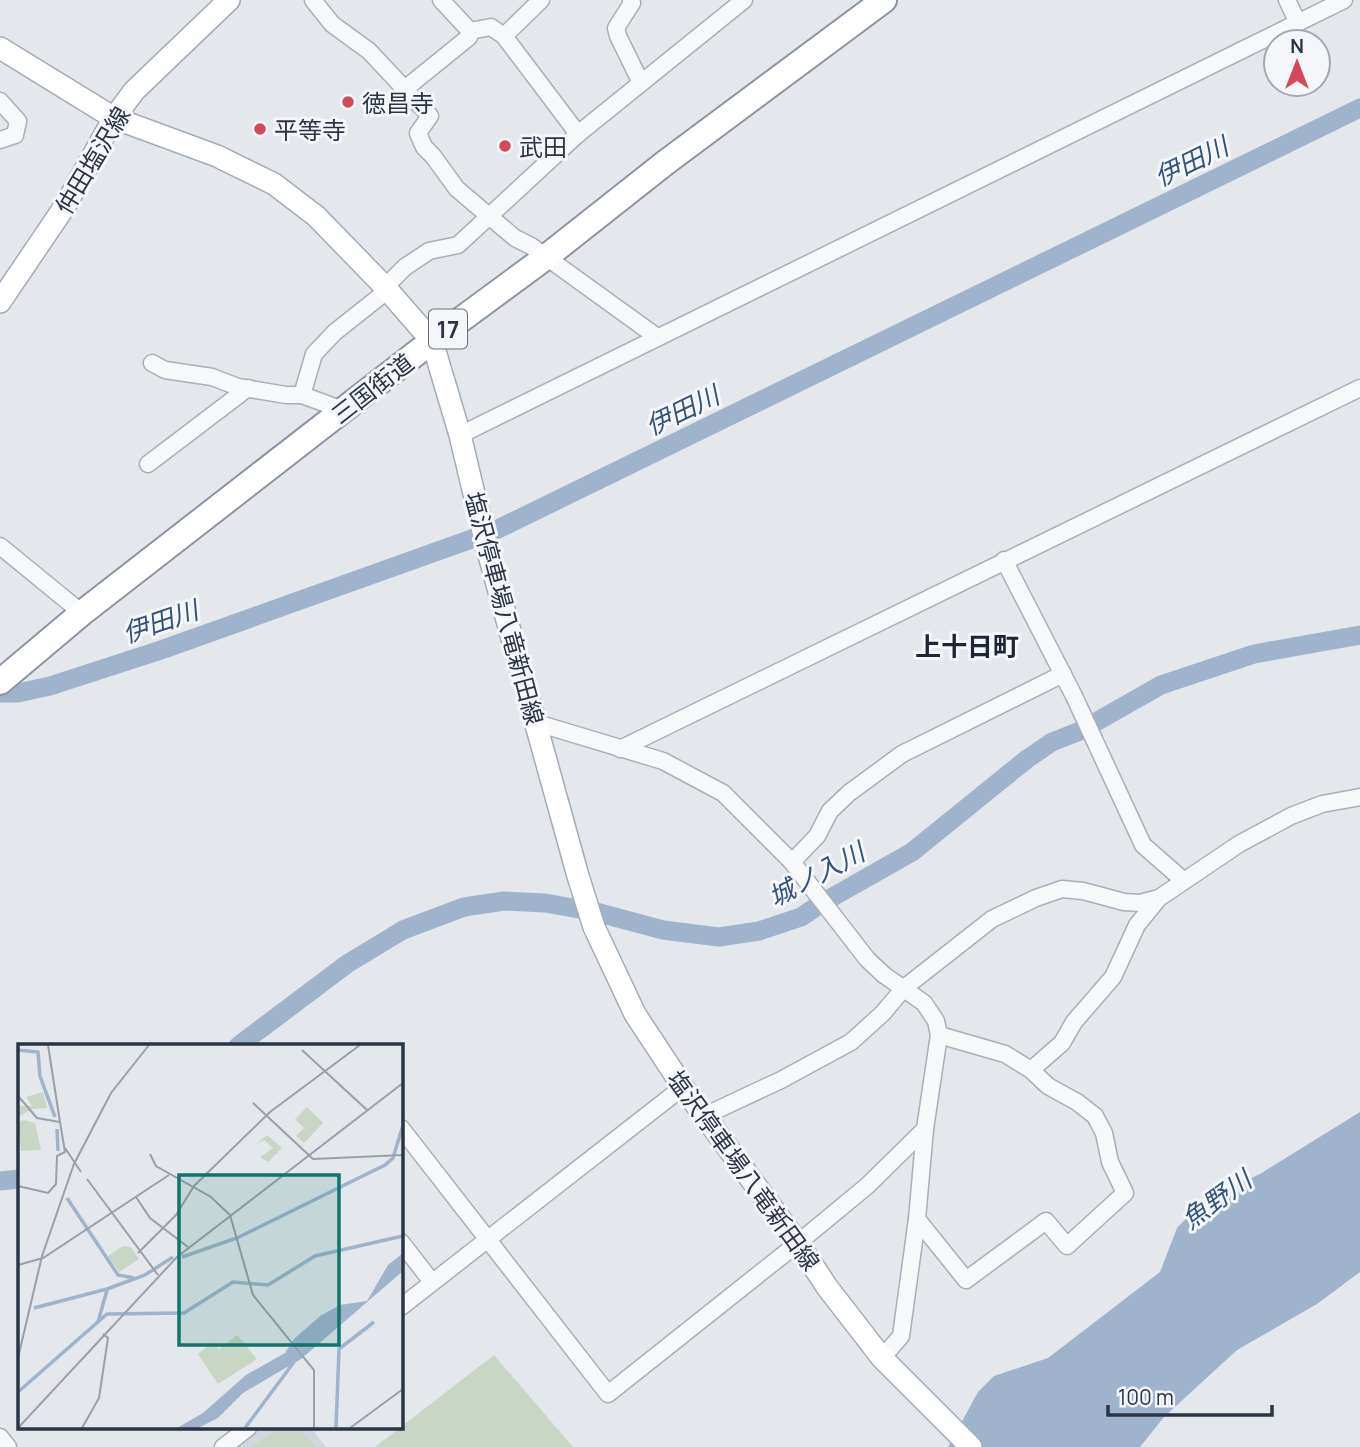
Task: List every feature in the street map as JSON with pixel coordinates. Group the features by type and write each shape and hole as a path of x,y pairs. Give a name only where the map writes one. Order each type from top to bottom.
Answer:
{"highway":[{"name":"三国街道","path":"9,675 82,613 432,341 884,0"}],"main road":[{"name":"仲田塩沢線","path":"4,287 65,205 114,118 134,91 220,3"},
{"path":"0,48 114,118 217,156 274,184 316,216 386,288 432,341"},
{"name":"塩沢停車場八竜新田線","path":"432,341 460,435 478,515 578,876 594,927 635,1014 683,1087 799,1243 827,1287 882,1357 971,1447"}],"street":[{"path":"313,0 332,24 369,51 430,116 418,133 424,147 457,189 487,216 657,337"},
{"path":"406,88 470,37 470,31 441,0"},
{"path":"503,36 541,0"},
{"path":"631,0 632,3 616,28 642,83"},
{"path":"302,395 314,354 405,267 429,251 458,245 578,134 744,0"},
{"path":"1287,0 1298,23"},
{"path":"460,435 1344,0"},
{"path":"470,31 491,27 503,36 578,134"},
{"path":"0,101 18,121 15,135 0,140"},
{"path":"152,363 165,370 212,377 238,387 302,395 343,410"},
{"path":"148,464 248,388"},
{"path":"620,749 1360,388"},
{"path":"0,546 82,613"},
{"path":"1004,560 1074,696 1143,845 1184,881"},
{"path":"792,862 817,836 830,811 849,793 902,754 1063,674"},
{"path":"537,723 663,761 723,793 792,862 867,959 884,975 924,1003 936,1021 939,1035 925,1129 918,1219 901,1336 882,1357"},
{"path":"1031,1070 1062,1043 1074,1022 1113,977 1137,925 1159,898 1239,845 1291,817 1322,804 1360,797"},
{"path":"704,1116 781,1080 851,1042 883,1013 904,988 992,919 1062,889 1083,891 1124,902 1140,903 1159,898"},
{"path":"918,1219 965,1280 1046,1221 1067,1246 1125,1193 1110,1162 1104,1133 1095,1115 1048,1086 1031,1070 1005,1054 939,1035"},
{"path":"402,1306 489,1241 683,1087"},
{"path":"402,1129 608,1394 799,1243 867,1186 925,1129"},
{"path":"402,1243 432,1282"},
{"path":"223,1447 245,1430"},
{"path":"0,1437 8,1447"}],"shaded area":[{"path":"245,1430 313,1430 326,1447 223,1447"}],"green space":[{"path":"494,1355 573,1447 375,1447 397,1430 402,1430 402,1426"},
{"path":"274,1430 302,1430 315,1447 253,1447"}],"water":[{"name":"魚野川","path":"1360,1112 1360,1272 1317,1304 1237,1350 1164,1417 1140,1447 948,1447 978,1392 994,1376 1048,1358 1160,1272 1177,1228 1206,1198 1260,1174"}],"waterway":[{"name":"伊田川","path":"0,693 18,693 50,686 161,650 494,531 1360,108"},
{"name":"城ノ入川","path":"241,1044 347,964 403,930 464,907 504,901 545,903 596,912 663,930 719,937 759,931 801,917 912,852 1052,742 1080,731 1161,685 1254,654 1360,635"},
{"name":"城ノ入川","path":"0,1181 18,1179"}],"place":[{"name":"徳昌寺","path":"348,102"},
{"name":"平等寺","path":"260,129"},
{"name":"武田","path":"505,146"}],"district":[{"name":"上十日町","path":"967,646"}]}
